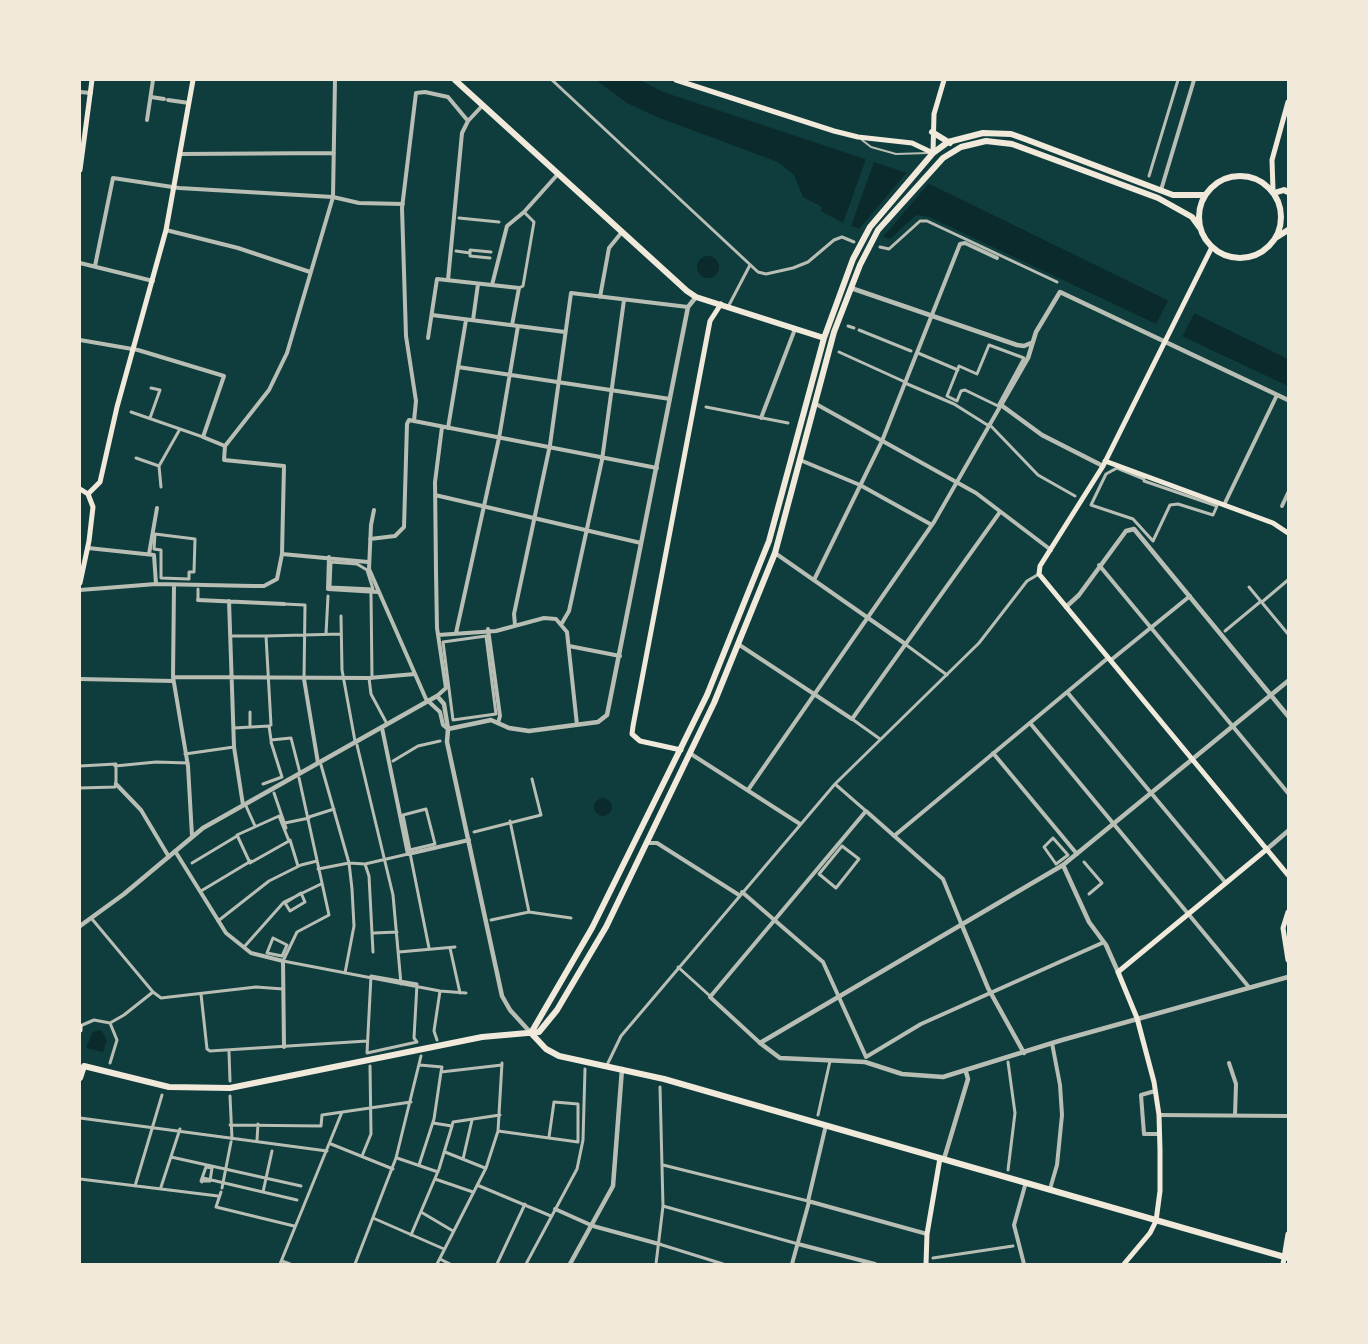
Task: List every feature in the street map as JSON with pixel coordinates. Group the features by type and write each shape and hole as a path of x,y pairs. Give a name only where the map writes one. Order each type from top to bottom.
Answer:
{"main road":[{"path":"80,170 92,80"},
{"path":"88,494 100,482 117,407 135,350 166,230 182,154 193,80"},
{"path":"455,80 700,298 824,338 834,332"},
{"path":"676,80 800,121 858,137 912,143 933,153"},
{"path":"933,168 932,132 944,80"},
{"path":"80,1078 82,1065 164,1086 230,1088 490,1036 531,1034 546,1027 606,927 691,754 738,644 775,553 834,332 875,235 933,168 961,147 986,141 1012,144 1168,203 1192,217 1212,247 1231,257 1252,256 1270,246 1276,237 1282,215 1274,192 1272,160 1288,102"},
{"path":"932,132 961,147"},
{"path":"531,1034 592,928 707,695 769,541 824,338 853,259 867,232 933,153 948,142 983,133 1011,134 1161,190 1190,197 1204,195"},
{"path":"1200,228 1200,206 1204,195 1219,181 1239,175 1252,177 1274,192 1284,190 1288,192"},
{"path":"1276,237 1288,230"},
{"path":"1212,247 1104,464 1040,566 1039,574 1288,875"},
{"path":"691,754 640,741 632,734 709,325 724,305"},
{"path":"1104,464 1274,521 1288,533"},
{"path":"80,489 88,494 93,507 88,548 82,564 80,583"},
{"path":"1124,1264 1150,1233 1156,1221 1160,1191 1159,1115 1137,1018 1118,972 1267,849"},
{"path":"1288,912 1283,928 1288,960"},
{"path":"531,1034 546,1049 560,1056 607,1065 826,1125 1050,1189 1285,1260 1288,1234"},
{"path":"926,1264 927,1234 942,1159"}],"street":[{"path":"147,120 153,80"},
{"path":"80,590 156,584 197,587 264,586 278,577 282,554 284,466 224,460 225,446 269,390 285,358 333,197 335,80"},
{"path":"552,80 758,272 766,274 778,272 808,262 834,240 842,237 854,242"},
{"path":"1149,176 1178,80"},
{"path":"1161,190 1194,80"},
{"path":"80,92 91,93"},
{"path":"414,421 416,401 406,336 403,204 416,93 425,92 448,97 468,121"},
{"path":"151,97 189,104"},
{"path":"448,280 462,134 468,121 483,105"},
{"path":"182,154 334,153"},
{"path":"492,285 507,226 524,212 559,174"},
{"path":"95,266 113,178 176,187 333,197 359,203 403,204"},
{"path":"512,325 519,288 523,286 534,222 524,212"},
{"path":"459,218 499,222"},
{"path":"880,247 889,249 920,221 927,221 1057,282"},
{"path":"166,230 238,248 310,272"},
{"path":"600,297 609,248 622,231"},
{"path":"814,580 882,441 960,244 965,243 997,258"},
{"path":"470,253 470,250 491,252"},
{"path":"456,251 470,253 470,256 489,258"},
{"path":"80,263 153,281"},
{"path":"724,305 750,265"},
{"path":"428,338 437,279 519,288"},
{"path":"473,320 478,284"},
{"path":"851,288 1020,346 1031,343"},
{"path":"748,790 932,525 1028,358 1031,343 1060,292 1288,400"},
{"path":"515,625 514,614 549,447 572,293 688,307"},
{"path":"376,591 330,587 331,562 357,564 367,570 428,701 440,712 442,725 448,729 490,720 509,728 529,730 598,722 607,715 643,543 688,307 700,298"},
{"path":"562,623 568,614 573,594 603,457 624,300"},
{"path":"432,315 565,332"},
{"path":"448,429 466,320"},
{"path":"456,633 500,438 518,326"},
{"path":"848,326 854,328"},
{"path":"761,418 795,328"},
{"path":"859,330 911,351"},
{"path":"80,340 135,350 224,376 204,437"},
{"path":"988,345 1024,358 998,406 966,390 961,391 957,401 947,396 958,370 960,366 977,374 988,345"},
{"path":"839,352 954,404 989,425 1038,475 1076,496"},
{"path":"918,353 958,370"},
{"path":"458,367 670,399"},
{"path":"150,418 160,390 151,388"},
{"path":"1224,505 1278,395"},
{"path":"816,404 956,482 1051,551"},
{"path":"1001,405 1042,435 1104,464"},
{"path":"706,407 788,423"},
{"path":"131,412 225,446"},
{"path":"370,539 395,536 404,526 407,424 409,420 657,468"},
{"path":"80,926 92,919 192,836 357,744 437,696 446,688 438,635 435,495 442,427"},
{"path":"160,487 159,466 180,429"},
{"path":"136,458 159,466"},
{"path":"800,460 860,485 932,525"},
{"path":"1117,468 1144,479 1144,481 1217,506 1213,515 1178,504 1170,505 1154,541 1134,519 1091,504 1106,474 1117,468"},
{"path":"1282,506 1288,493"},
{"path":"435,495 643,543"},
{"path":"149,554 158,505"},
{"path":"374,510 368,562 376,591"},
{"path":"852,719 1000,512"},
{"path":"1066,607 1079,595 1126,531 1134,529 1288,716"},
{"path":"154,534 195,539 194,572 189,572 189,579 161,578 161,550 154,549 154,534"},
{"path":"88,548 149,554 156,557 156,584"},
{"path":"775,553 867,616 947,675"},
{"path":"282,554 368,562"},
{"path":"329,557 328,589 376,591"},
{"path":"1099,565 1288,793"},
{"path":"607,1065 621,1036 835,784 979,643 1028,581 1039,574"},
{"path":"1225,632 1288,580"},
{"path":"174,585 173,679 188,764 192,836"},
{"path":"197,587 198,600 305,605 304,679 319,764 349,863 354,926 345,973"},
{"path":"1249,587 1287,628 1288,634"},
{"path":"371,594 371,694 386,722"},
{"path":"326,634 327,596"},
{"path":"894,836 1067,692 1190,596"},
{"path":"230,602 234,747 245,806 256,826"},
{"path":"342,616 344,678 357,744 393,895 401,982"},
{"path":"438,635 488,629 496,631 551,617 562,623 569,646 577,725"},
{"path":"488,629 500,716 498,723"},
{"path":"231,636 341,634"},
{"path":"266,636 271,725"},
{"path":"486,636 496,714 453,720 443,642 486,636"},
{"path":"738,644 880,739"},
{"path":"569,646 620,656"},
{"path":"80,680 370,678 415,674"},
{"path":"760,1043 1063,865 1288,681"},
{"path":"1067,692 1226,883"},
{"path":"437,696 444,704 448,729 447,742 505,1003 531,1034"},
{"path":"250,712 250,726"},
{"path":"1030,723 1248,986"},
{"path":"234,728 269,726 271,741 291,738 309,818 329,915 297,932 283,959"},
{"path":"382,728 429,948"},
{"path":"393,761 418,746 440,741"},
{"path":"263,784 282,777 271,742"},
{"path":"185,754 234,747"},
{"path":"993,753 1077,855"},
{"path":"691,754 800,824"},
{"path":"80,766 116,764 115,766 156,762 188,764"},
{"path":"115,766 116,784 141,810 169,857"},
{"path":"474,832 510,821 541,815 532,779"},
{"path":"80,788 115,787 116,784"},
{"path":"835,784 943,879 990,992 1024,1053"},
{"path":"274,793 298,866"},
{"path":"285,823 334,809"},
{"path":"426,810 435,844 410,850 403,815 426,810"},
{"path":"710,997 866,811"},
{"path":"192,863 256,826 279,816 290,839"},
{"path":"510,821 529,912"},
{"path":"1267,849 1288,831"},
{"path":"238,836 250,862"},
{"path":"1053,837 1068,855 1056,864 1044,847 1053,837"},
{"path":"201,891 290,839"},
{"path":"318,869 349,863 365,864 469,840"},
{"path":"646,843 657,843 741,894 774,919 823,962 866,1060"},
{"path":"842,846 859,860 836,888 819,874 842,846"},
{"path":"175,851 226,933 251,953 440,991 466,993"},
{"path":"218,921 254,891 298,866 317,861"},
{"path":"1084,862 1102,884 1089,894"},
{"path":"365,864 374,933 373,952"},
{"path":"1063,865 1089,922 1094,926 1102,943 1106,945 1118,972"},
{"path":"243,948 284,902 321,884"},
{"path":"302,893 305,902 290,910 285,903 302,893"},
{"path":"491,920 529,912 571,918"},
{"path":"92,919 149,988 161,998 187,997 256,987 283,989"},
{"path":"374,933 397,932"},
{"path":"283,959 267,953 273,938 287,945 283,959 284,1047"},
{"path":"866,1060 921,1024 1102,943"},
{"path":"399,952 452,947 460,993"},
{"path":"678,967 772,1054 780,1058 866,1060 913,1075 943,1077 966,1072 1052,1042 1248,986 1288,977"},
{"path":"371,978 367,1053 417,1042 414,1039 417,986"},
{"path":"437,1040 434,1031 440,991"},
{"path":"80,1027 94,1020 110,1023 124,1016 153,992"},
{"path":"201,994 207,1049 210,1051 229,1052 367,1041"},
{"path":"110,1023 117,1040 110,1064"},
{"path":"1050,1189 1057,1166 1062,1115 1060,1085 1052,1042"},
{"path":"229,1052 230,1081"},
{"path":"355,1264 375,1219 393,1168 421,1056"},
{"path":"818,1115 830,1060"},
{"path":"1008,1062 1015,1113 1008,1170"},
{"path":"1229,1063 1236,1084 1235,1115"},
{"path":"437,1264 486,1168 498,1131 502,1064 441,1072"},
{"path":"419,1165 433,1123 442,1067 420,1065"},
{"path":"363,1155 371,1134 370,1066"},
{"path":"526,1264 577,1169 582,1149 585,1069"},
{"path":"570,1264 613,1186 622,1069"},
{"path":"942,1159 968,1080 966,1072"},
{"path":"656,1264 663,1206 660,1087"},
{"path":"1155,1091 1141,1095 1144,1134 1159,1134"},
{"path":"135,1186 162,1095"},
{"path":"230,1096 232,1139 217,1206 293,1226"},
{"path":"230,1125 321,1126 322,1115 411,1102"},
{"path":"498,1131 578,1142 578,1104 554,1102 549,1137"},
{"path":"290,1264 281,1263 293,1226 331,1143 342,1112"},
{"path":"411,1235 438,1172 453,1122 500,1115"},
{"path":"1159,1115 1288,1116"},
{"path":"80,1118 180,1129 232,1139 257,1140 326,1150"},
{"path":"464,1159 472,1119"},
{"path":"433,1123 452,1126"},
{"path":"257,1140 258,1124"},
{"path":"792,1264 826,1125"},
{"path":"161,1187 180,1129"},
{"path":"331,1143 393,1168"},
{"path":"263,1192 272,1151"},
{"path":"445,1152 486,1168"},
{"path":"171,1157 301,1186"},
{"path":"396,1158 438,1172"},
{"path":"663,1165 927,1234"},
{"path":"208,1179 212,1168 209,1166"},
{"path":"209,1166 203,1172 202,1182 208,1179 297,1200"},
{"path":"435,1178 473,1192"},
{"path":"80,1179 135,1186 220,1192"},
{"path":"1024,1264 1014,1225 1026,1182"},
{"path":"477,1185 551,1216"},
{"path":"496,1264 525,1204"},
{"path":"663,1206 875,1264"},
{"path":"555,1209 591,1226 723,1264"},
{"path":"421,1212 454,1231"},
{"path":"375,1219 444,1250"},
{"path":"933,1258 1013,1246"},
{"path":"440,1259 450,1264"}],"lane":[{"path":"858,137 871,147 896,154 933,153"}],"water":[{"path":"596,80 640,80 663,92 907,173 1288,359 1288,386 929,217 916,215 890,239 843,223 821,211 822,207 803,197 794,175 778,162 657,117 627,103"},
{"path":"708,256 718,263 719,267 712,277 708,278 698,271 697,267 704,257"},
{"path":"603,798 609,801 612,807 609,813 603,816 597,813 594,807 597,801"},
{"path":"101,1030 107,1040 103,1052 86,1048 93,1032"}],"pier":[{"path":"867,156 875,159 851,226 843,223"},
{"path":"907,172 931,181 883,237 859,229"},
{"path":"1169,299 1195,312 1182,337 1156,324"}]}
